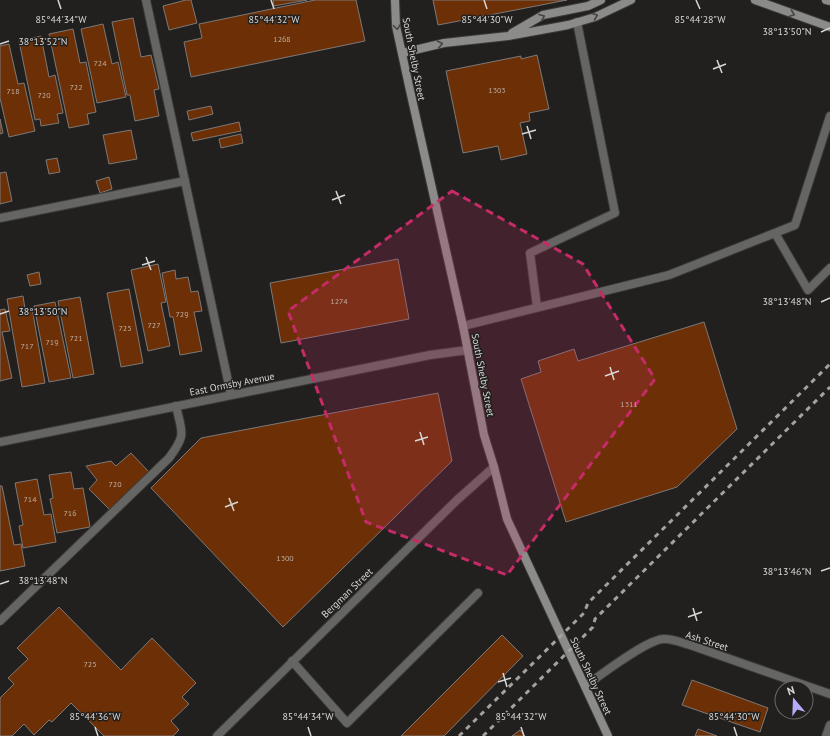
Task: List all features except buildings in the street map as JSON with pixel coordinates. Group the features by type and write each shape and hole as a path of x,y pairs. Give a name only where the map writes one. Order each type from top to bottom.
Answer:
{"main road":[{"name":"South Shelby Street","path":"395,0 396,26 463,326 484,435 507,519 608,736"},
{"path":"508,36 543,15 582,7 601,0"},
{"path":"402,53 444,43 508,36 577,22 595,17 631,0"},
{"path":"755,0 830,28"},
{"path":"826,0 830,1"}],"street":[{"path":"146,0 230,395"},
{"path":"537,307 530,253 615,213 577,22"},
{"path":"463,326 669,274 795,225 830,116"},
{"path":"0,218 185,181"},
{"path":"775,233 808,290 830,268"},
{"name":"East Ormsby Avenue","path":"0,442 430,355 468,350"},
{"path":"0,621 169,458 180,444 182,433 176,406"},
{"name":"Bergman Street","path":"217,736 457,500 494,467"},
{"path":"292,661 347,723 478,593"},
{"name":"Ash Street","path":"585,686 646,645 662,639 670,639 830,694"},
{"path":"826,736 830,725"}],"highlighted area":[{"path":"452,191 583,264 655,379 507,575 366,522 288,311"}],"railway":[{"path":"459,736 584,613 588,603 830,364"},
{"path":"483,736 593,627 595,619 830,387"}]}
